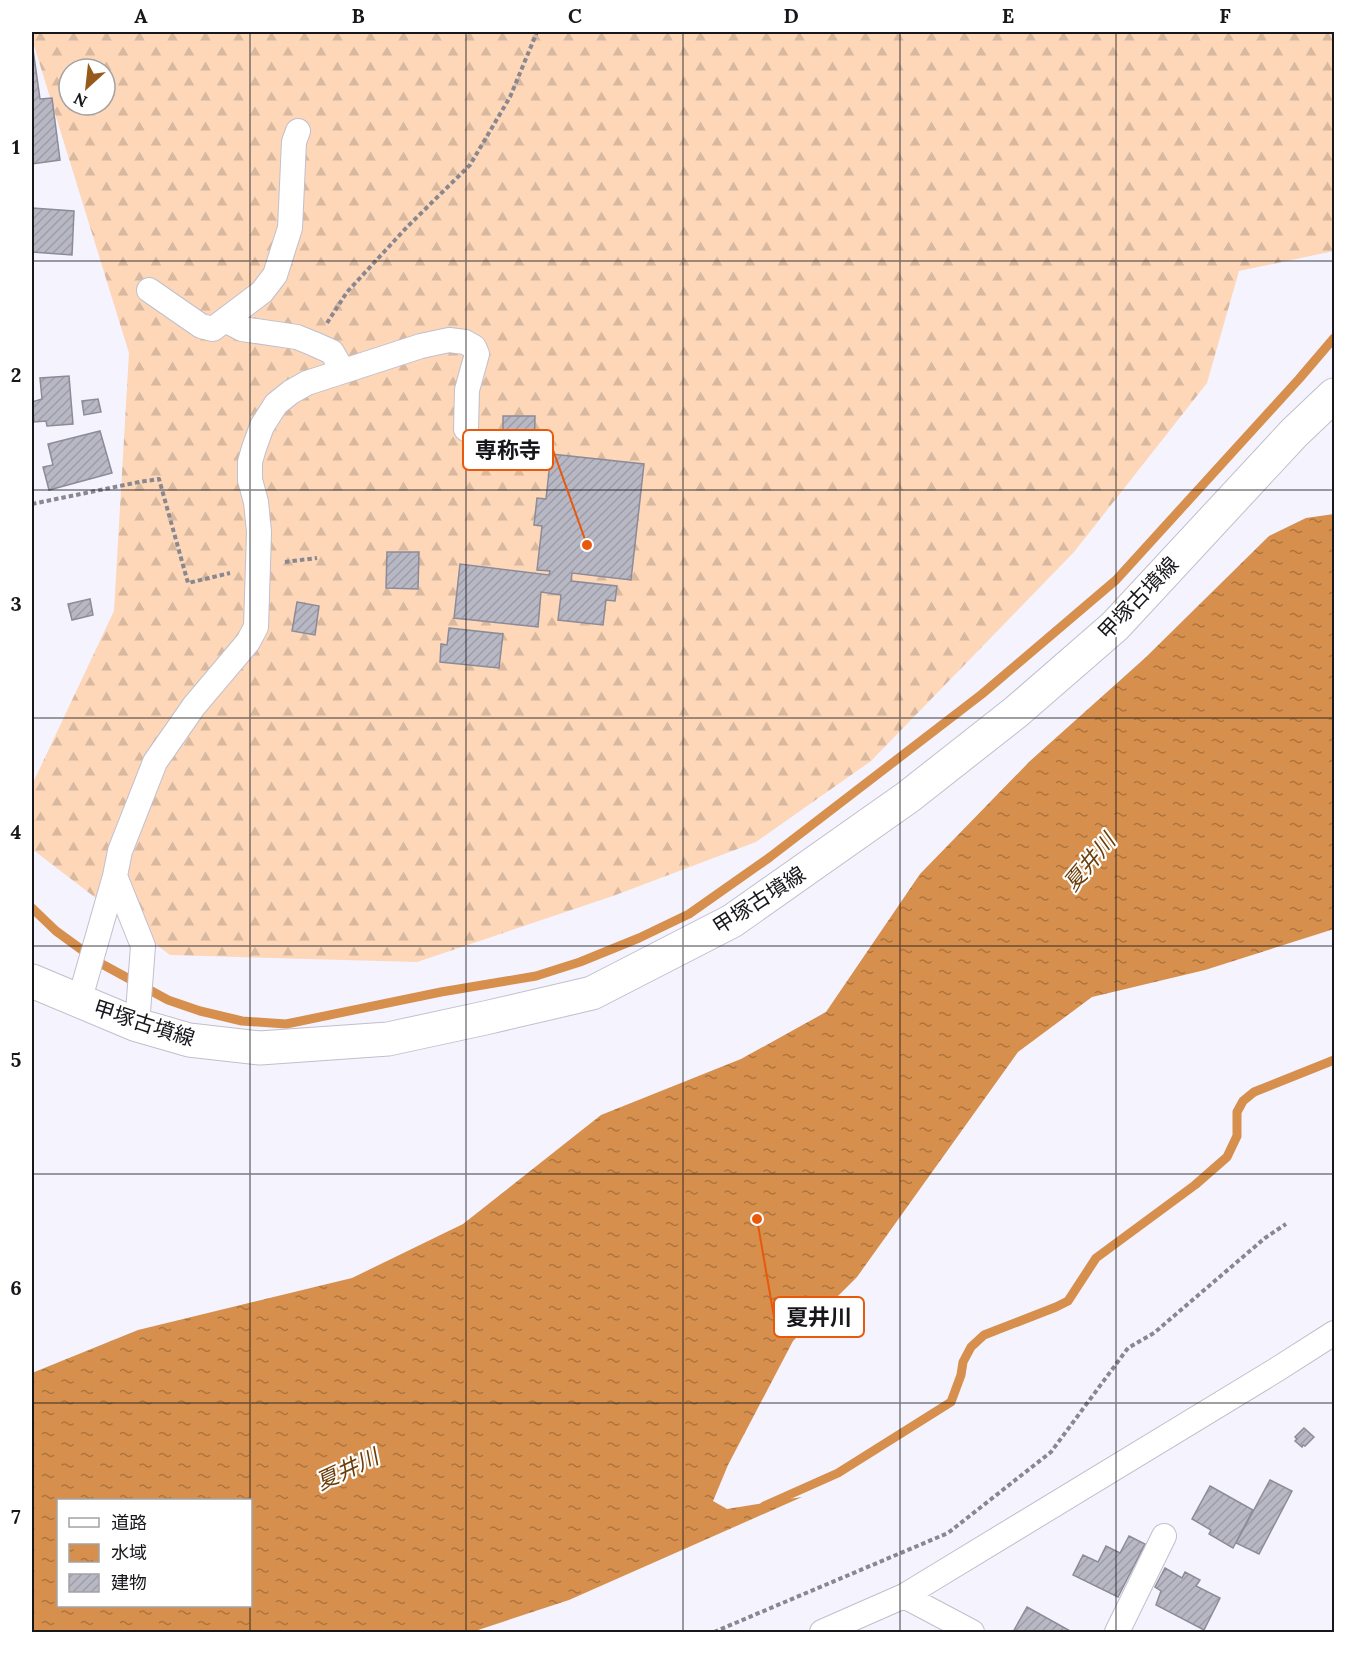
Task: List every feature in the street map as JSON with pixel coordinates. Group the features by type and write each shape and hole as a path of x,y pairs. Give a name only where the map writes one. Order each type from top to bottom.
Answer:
{"main road":[{"name":"甲塚古墳線","path":"32,981 83,991 138,1012 189,1040 260,1048 388,1039 592,993 732,921 908,797 1016,712 1115,626 1294,433 1335,395"}],"street":[{"path":"149,290 201,326 213,329 262,292 275,275 290,228 294,142 298,131"},
{"path":"225,320 242,329 297,337 314,344 332,352 342,371"},
{"path":"83,991 120,851 155,762 194,706 249,642 256,627 259,532 256,502 250,480 250,462 262,426 276,404 307,383 342,371 421,346 449,340 465,342 474,347 477,354 467,390 466,429"},
{"path":"115,876 143,945 138,1012"},
{"path":"822,1632 904,1596 1335,1333"},
{"path":"1117,1632 1164,1536"},
{"path":"904,1596 972,1632"}],"path":[{"path":"314,344 347,292 408,226 470,165 510,97 537,32"},
{"path":"32,504 159,479 188,583 257,566 317,558"},
{"path":"714,1632 948,1533 1051,1452 1128,1348 1154,1333 1265,1238 1286,1224"}],"green space":[{"path":"32,32 1334,32 1334,251 1239,271 1207,383 1074,552 871,761 756,842 613,896 417,962 170,955 32,849 32,785 114,611 129,353 32,39"}],"water":[{"path":"1334,514 1334,929 1205,970 1092,997 1018,1052 857,1277 793,1341 728,1465 713,1501 727,1509 802,1497 569,1600 472,1632 32,1632 32,1373 138,1330 352,1278 463,1224 601,1115 741,1059 826,1012 920,874 1030,761 1145,658 1269,536 1306,518"}],"building":[{"path":"32,42 40,99 52,98 60,160 32,164"},
{"path":"32,208 74,211 72,255 32,252"},
{"path":"69,376 73,424 47,426 46,421 34,422 32,402 42,399 40,378"},
{"path":"98,399 101,412 84,415 82,401"},
{"path":"503,416 535,416 534,452 525,451 525,457 509,457 509,451 503,451"},
{"path":"100,431 112,473 49,490 43,467 53,465 48,444"},
{"path":"551,454 644,464 631,580 572,573 571,581 617,586 615,601 606,600 603,625 558,620 561,595 541,592 538,627 454,618 460,564 549,575 550,571 537,570 542,526 534,525 537,498 546,499"},
{"path":"387,552 419,552 418,589 386,588"},
{"path":"90,599 93,615 72,620 68,604"},
{"path":"297,602 319,606 315,635 292,631"},
{"path":"449,628 503,634 499,668 440,662 441,644 447,645"},
{"path":"1304,1428 1314,1437 1302,1447 1295,1441 1297,1439 1295,1437"},
{"path":"1270,1480 1292,1491 1259,1554 1236,1543"},
{"path":"1210,1486 1253,1510 1233,1548 1209,1534 1211,1530 1192,1519"},
{"path":"1129,1536 1145,1544 1118,1597 1073,1575 1083,1555 1098,1562 1106,1546 1120,1553"},
{"path":"1165,1568 1182,1578 1185,1572 1200,1580 1196,1586 1220,1598 1204,1630 1156,1605 1161,1591 1155,1587"},
{"path":"1027,1607 1072,1632 1013,1632"}],"waterway":[{"path":"32,908 56,931 100,963 168,1000 200,1011 242,1021 286,1024 441,992 536,976 580,962 639,938 689,914 770,857 982,694 1116,580 1334,338"},
{"path":"764,1506 838,1473 951,1402 961,1375 963,1362 971,1347 984,1335 1068,1301 1096,1258 1195,1185 1227,1157 1237,1136 1237,1112 1243,1101 1254,1092 1334,1060"}],"place":[{"name":"専称寺","path":"587,545"},
{"name":"夏井川","path":"757,1219"}]}
